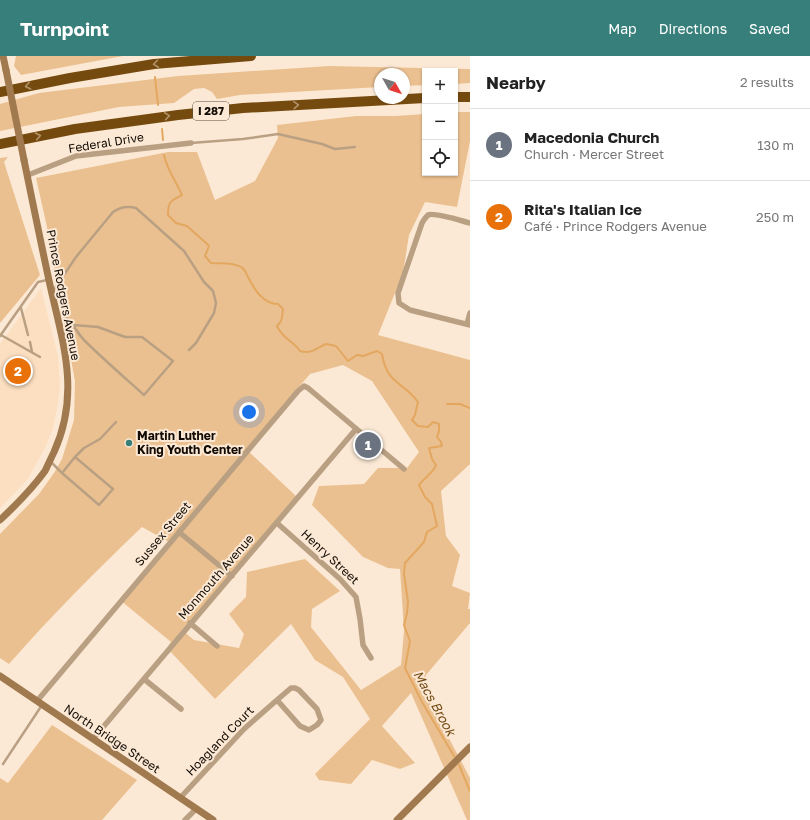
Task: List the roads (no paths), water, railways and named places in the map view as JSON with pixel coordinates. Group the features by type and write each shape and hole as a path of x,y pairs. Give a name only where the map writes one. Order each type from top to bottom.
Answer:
{"highway":[{"path":"0,92 70,78 154,64 211,58 251,56"},
{"path":"458,98 470,97"},
{"name":"I 287","path":"0,144 75,129 185,114 243,108 422,98"}],"street":[{"name":"Prince Rodgers Avenue","path":"0,520 28,493 45,470 62,432 67,410 68,393 68,375 61,330 3,56"},
{"name":"Federal Drive","path":"28,175 76,156 191,143"},
{"path":"470,223 443,216 428,215 422,223 399,289 398,298 399,303 410,310 468,324 470,313"},
{"name":"Sussex Street","path":"40,703 179,532 298,391 304,386 308,388 356,429"},
{"path":"356,429 404,469"},
{"name":"Monmouth Avenue","path":"93,739 356,429"},
{"name":"Henry Street","path":"277,523 340,579 356,597 360,619 362,645 371,658"},
{"path":"179,532 232,576"},
{"path":"190,623 218,646"},
{"name":"North Bridge Street","path":"0,676 213,820"},
{"path":"144,678 180,709"},
{"name":"Hoagland Court","path":"180,798 244,729 288,689 295,688 299,690 317,709 320,720 313,728 305,730 277,700"},
{"path":"397,820 470,747"},
{"path":"185,820 196,809"}],"lane":[{"path":"191,143 243,139 278,134 322,144 335,149 356,147"},
{"path":"52,293 76,257 113,212 127,206 136,208 184,251 204,282 213,291 216,303 214,313 196,343 189,350"},
{"path":"40,357 0,336 38,282 49,279"},
{"path":"21,307 28,335"},
{"path":"56,311 66,317 74,325 82,338 144,395 173,361 142,337 125,337 98,327 74,325"},
{"path":"30,342 32,352"},
{"path":"62,473 84,448 100,439 116,422"},
{"path":"50,460 62,473 99,505 113,489 75,457"},
{"path":"3,764 40,703"}],"waterway":[{"name":"Macs Brook","path":"155,77 158,105"},
{"name":"Macs Brook","path":"162,129 163,140"},
{"name":"Macs Brook","path":"164,155 169,171 182,195 170,202 168,207 168,215 176,223 187,226 209,246 205,256 211,263 238,265 245,271 253,286 263,299 278,304 283,309 281,320 277,326 285,337 300,351 304,352 308,352 326,344 336,346 348,361 357,355 363,356 377,351 382,354 384,364 396,382 407,390 418,402 415,415 412,420 418,426 428,427 433,422 439,424 437,437 442,446 429,448 432,459 436,465 419,485 425,497 432,504 437,526 427,532 424,542 405,563 404,574 408,602 404,625 410,641 405,668 422,702 454,756"},
{"path":"447,404 460,404 470,408"},
{"name":"Macs Brook","path":"459,765 470,791"}],"place":[{"name":"Rita's Italian Ice","path":"18,371"},
{"name":"Martin Luther King Youth Center","path":"129,443"},
{"name":"Macedonia Church","path":"368,445"}]}
